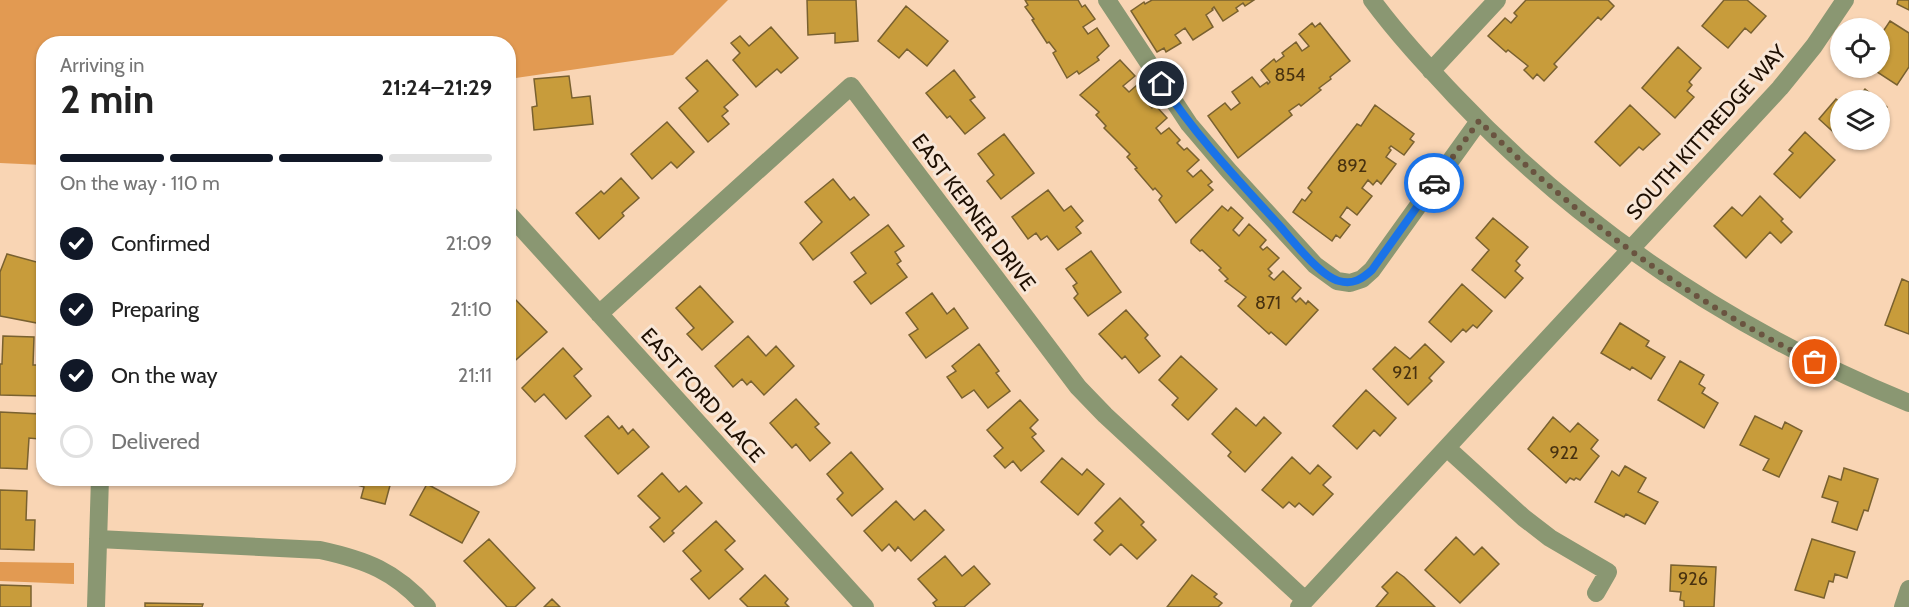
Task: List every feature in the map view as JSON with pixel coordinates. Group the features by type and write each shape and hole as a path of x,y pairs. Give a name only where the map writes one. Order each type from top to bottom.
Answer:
{"street":[{"path":"1107,0 1189,124 1315,265 1337,281 1350,283 1362,279 1372,270 1479,121"},
{"path":"1372,0 1431,71 1479,121 1565,200 1629,250 1683,287 1748,326 1855,381 1909,403"},
{"path":"1431,71 1497,0"},
{"name":"SOUTH KITTREDGE WAY","path":"1302,604 1780,88 1814,46 1845,0"},
{"name":"EAST KEPNER DRIVE","path":"599,314 851,86 1078,387 1302,604"},
{"name":"EAST FORD PLACE","path":"516,222 865,607"},
{"path":"1447,448 1524,518 1550,538 1608,572 1596,593"},
{"path":"96,607 100,486"},
{"path":"99,539 320,550 353,557 385,571 413,591 427,607"},
{"path":"1903,607 1909,589"}],"shaded area":[{"path":"0,0 728,0 673,55 516,78 516,36 36,36 36,165 0,163"},
{"path":"0,562 74,563 74,584 0,581"}],"building":[{"path":"807,0 856,0 858,41 835,43 835,33 808,35"},
{"path":"1025,0 1078,0 1082,7 1085,5 1095,19 1083,27 1088,34 1097,28 1109,46 1097,57 1099,60 1079,74 1077,71 1067,78 1053,53 1056,51 1049,42 1047,43 1025,7 1028,5"},
{"path":"1152,0 1254,0 1245,6 1243,3 1236,8 1238,11 1223,21 1214,7 1206,15 1213,27 1193,40 1185,28 1175,35 1181,43 1166,52 1164,48 1157,52 1131,11 1144,2 1145,4"},
{"path":"1526,0 1608,0 1614,6 1601,20 1598,17 1554,64 1557,67 1544,81 1537,74 1533,79 1524,70 1528,66 1508,50 1506,52 1488,36 1505,18 1511,23 1517,16 1514,13"},
{"path":"1724,0 1747,0 1766,16 1751,33 1745,28 1728,48 1702,26"},
{"path":"1898,0 1909,0 1909,10 1897,4"},
{"path":"906,6 948,41 927,66 907,49 899,58 878,41"},
{"path":"1890,21 1909,33 1909,67 1897,85 1886,78 1890,78"},
{"path":"1312,23 1315,27 1320,23 1350,61 1319,88 1321,90 1301,106 1299,104 1289,111 1292,115 1238,158 1208,116 1225,103 1231,110 1240,103 1232,92 1252,77 1260,87 1267,82 1268,84 1270,82 1261,70 1274,59 1276,62 1284,56 1282,53 1296,42 1302,51 1309,46 1299,34"},
{"path":"771,27 798,58 781,73 777,69 756,87 733,60 740,53 731,43 740,36 749,46"},
{"path":"1678,47 1701,68 1689,82 1692,85 1687,91 1694,97 1675,118 1642,88"},
{"path":"707,60 738,95 724,107 728,111 722,116 729,124 708,142 679,108 698,91 686,78"},
{"path":"1120,60 1135,76 1123,86 1129,92 1137,85 1149,98 1145,101 1152,108 1155,105 1167,118 1156,128 1161,134 1169,128 1180,140 1177,143 1184,150 1187,148 1199,160 1187,171 1193,177 1201,170 1212,182 1208,185 1213,190 1176,223 1159,200 1162,196 1155,188 1153,190 1135,169 1137,168 1127,157 1130,154 1104,128 1106,126 1096,115 1099,112 1080,95"},
{"path":"954,70 975,97 970,100 985,118 965,134 950,116 947,118 926,93"},
{"path":"569,76 572,98 590,96 593,124 534,130 532,107 537,106 534,79"},
{"path":"1375,105 1414,134 1410,139 1414,142 1404,155 1391,146 1389,148 1391,150 1386,157 1396,164 1381,184 1377,180 1373,185 1368,180 1362,188 1372,196 1357,215 1347,207 1340,217 1350,225 1340,238 1336,235 1332,241 1293,212 1302,199 1305,201 1312,192 1308,188 1357,124 1361,126"},
{"path":"1630,105 1660,134 1643,150 1639,147 1620,166 1595,142"},
{"path":"1830,106 1830,129 1819,119"},
{"path":"667,122 694,152 677,168 671,162 652,179 631,154"},
{"path":"1805,132 1835,160 1800,198 1774,174 1793,153 1789,150"},
{"path":"1004,134 1034,173 1001,199 987,181 994,175 978,154"},
{"path":"621,178 639,198 622,213 624,216 599,239 576,213 601,191 604,194"},
{"path":"833,179 850,200 854,197 869,215 813,260 800,243 822,222 805,202"},
{"path":"1048,190 1064,211 1071,206 1083,221 1076,227 1081,233 1058,250 1047,236 1041,240 1036,233 1028,239 1012,217"},
{"path":"1760,196 1783,219 1781,221 1792,232 1781,243 1770,232 1746,258 1714,226 1732,207 1742,216"},
{"path":"1222,206 1228,211 1231,207 1243,218 1233,230 1239,236 1249,224 1266,240 1260,247 1263,250 1267,247 1279,258 1268,269 1272,273 1269,276 1274,280 1283,271 1301,288 1292,298 1296,302 1300,298 1306,304 1308,301 1318,310 1286,345 1271,332 1269,334 1238,306 1246,297 1225,281 1228,279 1219,270 1221,268 1191,243 1191,240"},
{"path":"1493,218 1528,247 1516,261 1520,265 1515,271 1523,278 1505,298 1472,270 1489,250 1476,238"},
{"path":"888,225 904,246 895,252 901,261 897,264 907,277 871,304 854,282 866,273 851,253"},
{"path":"1091,251 1121,292 1088,316 1074,298 1078,294 1073,286 1077,283 1066,269"},
{"path":"7,254 36,262 36,323 0,316 0,272"},
{"path":"1902,279 1909,282 1909,334 1885,325"},
{"path":"1462,284 1492,311 1477,328 1473,325 1466,332 1463,329 1451,342 1429,322"},
{"path":"700,286 733,322 702,350 687,334 694,328 676,308"},
{"path":"932,293 947,314 954,308 968,328 926,358 909,335 918,329 906,313"},
{"path":"516,300 547,332 516,360"},
{"path":"1126,310 1148,335 1145,338 1160,356 1139,373 1125,356 1122,359 1099,334"},
{"path":"1620,323 1649,341 1646,346 1665,357 1651,379 1632,367 1630,370 1601,353"},
{"path":"3,336 34,337 33,365 36,365 36,396 0,395 0,364 2,364"},
{"path":"748,336 766,356 776,346 794,366 764,395 751,381 747,385 742,379 733,387 715,366"},
{"path":"979,344 999,371 996,373 1010,391 988,408 974,390 962,398 947,377 956,371 952,366"},
{"path":"1425,344 1444,362 1429,378 1432,381 1408,405 1373,369 1395,347 1410,359"},
{"path":"563,348 582,369 574,376 591,396 566,419 544,394 535,402 522,388"},
{"path":"1181,356 1217,389 1188,420 1172,405 1178,398 1159,380"},
{"path":"1680,361 1704,375 1699,384 1705,388 1702,393 1718,403 1704,428 1658,400"},
{"path":"1366,390 1396,418 1380,436 1374,430 1357,449 1333,426"},
{"path":"796,399 819,424 815,427 830,443 810,461 796,444 792,448 770,423"},
{"path":"1020,400 1038,420 1030,428 1036,434 1032,437 1044,451 1021,471 1013,461 1005,468 994,456 1003,448 987,430"},
{"path":"1236,408 1256,426 1264,417 1281,433 1245,472 1228,456 1231,452 1212,434"},
{"path":"0,412 36,414 36,439 29,438 27,469 0,468"},
{"path":"608,416 619,429 622,426 628,434 633,429 649,447 618,474 585,436"},
{"path":"1755,416 1782,429 1785,422 1802,431 1779,477 1763,470 1769,459 1740,445"},
{"path":"1553,417 1570,432 1578,423 1598,440 1591,449 1599,456 1580,480 1570,478 1566,483 1528,449"},
{"path":"851,452 883,489 852,516 837,499 843,493 827,474"},
{"path":"1292,457 1310,474 1318,465 1331,477 1323,485 1333,494 1313,515 1299,503 1295,507 1289,502 1283,508 1262,490"},
{"path":"1062,458 1082,475 1087,469 1104,484 1078,515 1041,482"},
{"path":"1625,466 1646,478 1638,492 1658,502 1645,524 1626,514 1624,517 1595,502 1612,471 1619,476"},
{"path":"1844,468 1878,479 1868,511 1864,510 1857,530 1832,522 1838,502 1822,497 1829,476 1841,480"},
{"path":"662,473 679,492 686,486 702,503 672,531 674,533 664,542 650,527 660,518 638,496"},
{"path":"361,486 390,486 385,504 361,498 364,487"},
{"path":"426,486 431,486 479,512 462,543 410,515"},
{"path":"0,490 27,491 26,520 35,520 34,550 0,549"},
{"path":"1120,498 1144,522 1141,525 1156,540 1137,559 1121,544 1110,555 1094,540 1103,531 1095,523"},
{"path":"896,501 914,520 925,510 944,530 911,561 898,547 895,551 889,544 882,551 864,531"},
{"path":"716,521 735,541 725,550 743,569 709,599 691,579 701,571 683,551"},
{"path":"1456,537 1474,555 1482,547 1499,564 1460,603 1425,570"},
{"path":"489,539 535,588 515,607 507,607 464,561"},
{"path":"1812,539 1855,552 1847,578 1835,574 1833,582 1829,581 1824,598 1795,590"},
{"path":"945,556 962,576 974,566 990,584 964,607 936,607 933,603 937,600 918,579"},
{"path":"1671,565 1716,567 1714,607 1684,607 1684,601 1680,600 1681,592 1670,591"},
{"path":"1397,572 1435,607 1376,607 1388,593 1382,587"},
{"path":"765,575 788,599 785,603 789,607 748,607 740,599"},
{"path":"1192,575 1217,594 1214,597 1222,603 1218,607 1167,607"},
{"path":"0,585 31,586 31,607 0,607"},
{"path":"552,599 560,607 544,607"},
{"path":"145,603 203,604 202,607 145,607"}],"way so far":[{"path":"1434,183 1479,121 1565,200 1629,250 1738,321 1815,362"}],"route":[{"path":"1162,84 1189,124 1229,171 1315,265 1337,281 1350,283 1362,279 1372,270 1434,183"}]}
